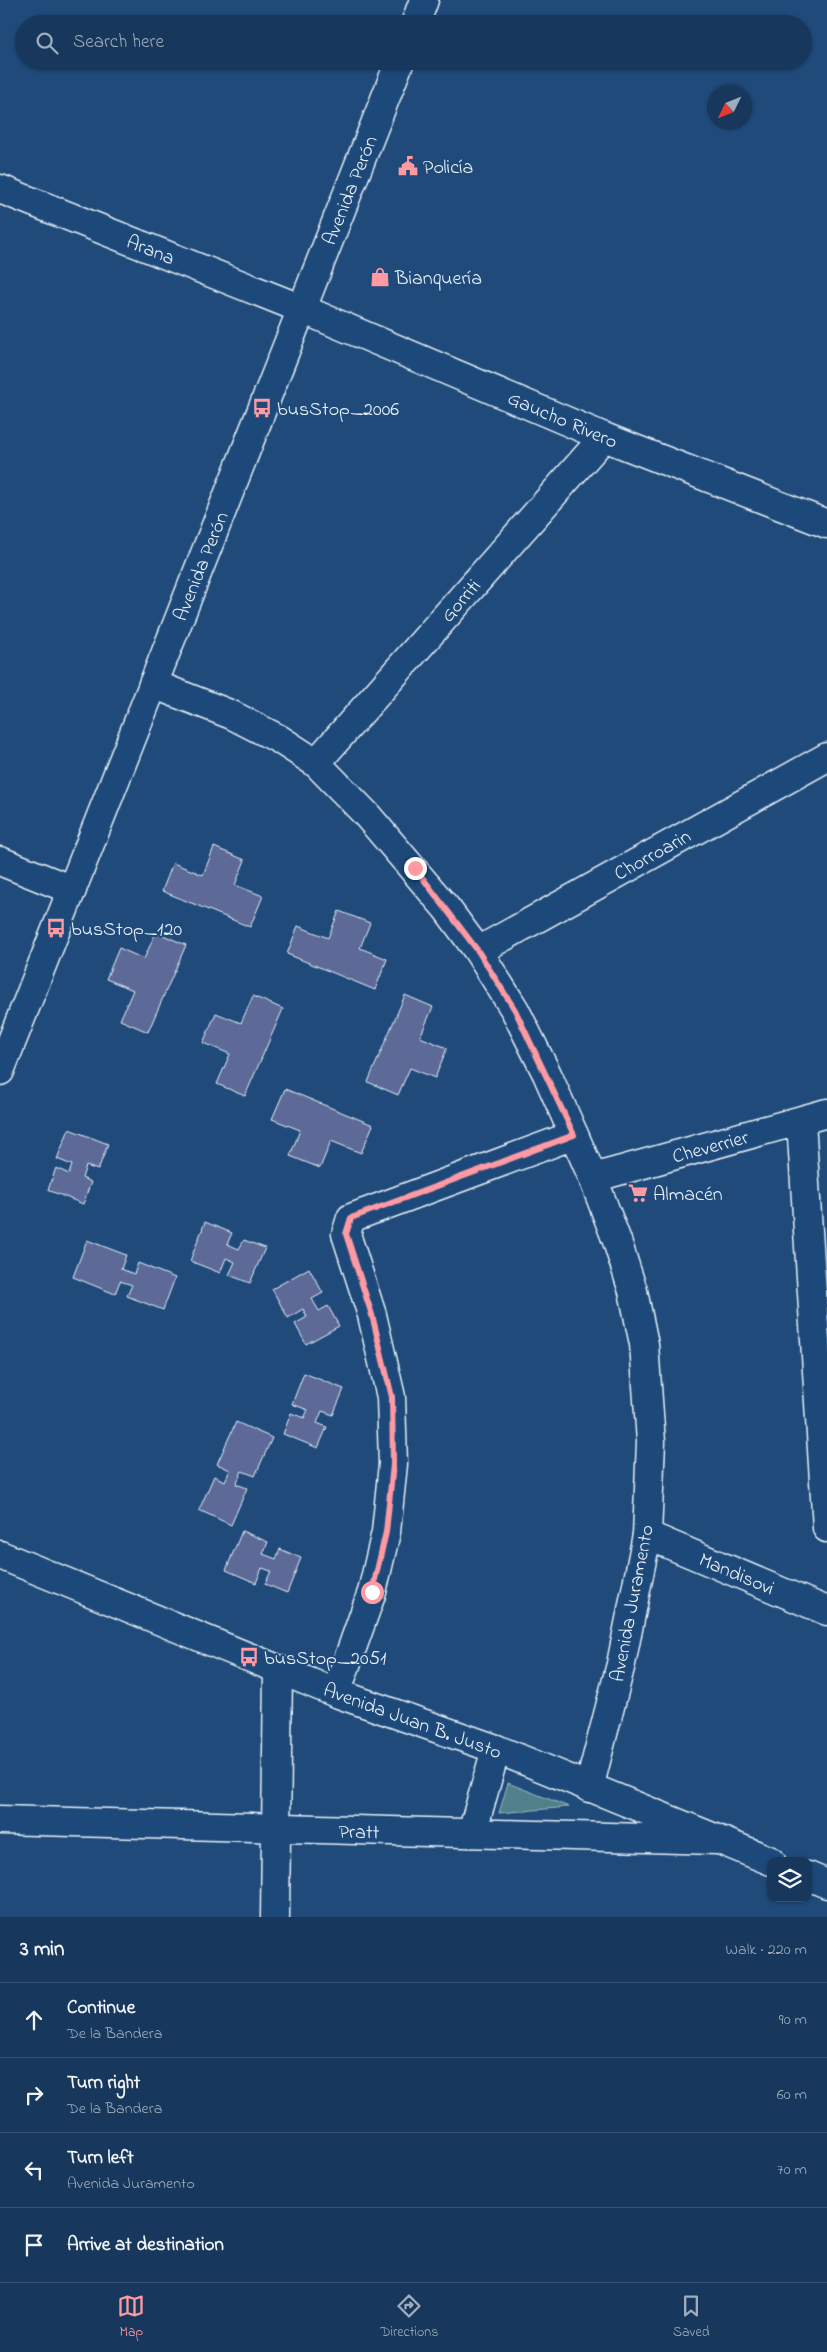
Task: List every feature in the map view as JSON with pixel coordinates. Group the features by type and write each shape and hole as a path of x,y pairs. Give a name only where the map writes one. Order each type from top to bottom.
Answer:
{"street":[{"path":"418,15 424,0"},
{"name":"Avenida Perón","path":"0,1071 396,70"},
{"name":"Arana","path":"0,189 302,309"},
{"name":"Gaucho Rivero","path":"302,309 604,437 827,524"},
{"name":"Gorriti","path":"316,763 604,437"},
{"name":"Avenida Juramento","path":"153,684 232,715 279,739 316,763 415,868 478,951 515,1010 593,1178 630,1283 644,1344 651,1442 647,1535 621,1664 588,1788"},
{"name":"Chorroarin","path":"478,951 827,757"},
{"path":"0,861 72,890"},
{"name":"Cheverrier","path":"593,1178 827,1113"},
{"path":"801,1121 827,1528"},
{"path":"336,1693 374,1583 386,1532 393,1464 392,1397 372,1315 346,1234 351,1218 574,1135"},
{"name":"Mandisovi","path":"647,1535 827,1611"},
{"name":"Avenida Juan B. Justo","path":"0,1555 278,1670 336,1693 496,1749 767,1859"},
{"path":"275,1917 278,1670"},
{"path":"472,1833 496,1749"},
{"name":"Pratt","path":"0,1820 718,1840"},
{"path":"812,1878 827,1884"}],"green space":[{"path":"508,1783 569,1807 499,1813"}],"building":[{"path":"214,847 245,860 235,885 263,896 250,927 162,891 173,863 203,875"},
{"path":"339,911 370,923 360,948 387,959 375,990 287,954 298,926 328,938"},
{"path":"156,932 186,945 148,1032 120,1020 133,990 106,979 119,948 144,959"},
{"path":"405,995 433,1007 420,1037 447,1048 435,1078 410,1068 398,1095 368,1082"},
{"path":"253,996 283,1009 245,1096 217,1084 230,1054 203,1043 216,1013 241,1023"},
{"path":"285,1089 373,1125 361,1153 331,1141 320,1168 290,1156 300,1130 272,1119"},
{"path":"69,1129 108,1144 98,1170 86,1166 82,1178 91,1182 83,1204 48,1190 56,1168 69,1174 72,1165 57,1159"},
{"path":"205,1222 232,1233 227,1244 239,1249 244,1240 265,1248 250,1283 229,1275 235,1262 226,1258 220,1273 190,1261"},
{"path":"87,1240 126,1255 121,1269 134,1274 138,1263 175,1278 163,1310 127,1296 132,1285 120,1281 115,1294 73,1277"},
{"path":"309,1268 323,1293 312,1299 319,1311 328,1306 339,1326 306,1344 295,1324 307,1317 303,1309 288,1318 272,1289"},
{"path":"304,1373 344,1389 333,1415 322,1411 317,1423 327,1427 318,1448 283,1434 291,1413 304,1418 308,1410 292,1404"},
{"path":"236,1422 272,1438 255,1476 242,1471 236,1484 247,1488 231,1525 199,1510 214,1476 225,1481 230,1470 217,1464"},
{"path":"242,1531 268,1542 263,1554 276,1559 280,1549 301,1558 287,1593 265,1584 271,1571 262,1568 256,1583 226,1570"}],"place":[{"name":"Policía","path":"408,166"},
{"name":"Bianquería","path":"380,277"},
{"name":"busStop_2006","path":"262,408"},
{"name":"busStop_120","path":"56,928"},
{"name":"Almacén","path":"638,1193"},
{"name":"busStop_2051","path":"249,1657"}],"route":[{"path":"372,1592 386,1532 393,1464 392,1397 372,1315 346,1234 351,1218 574,1135 547,1074 515,1010 478,951 415,868"}]}
